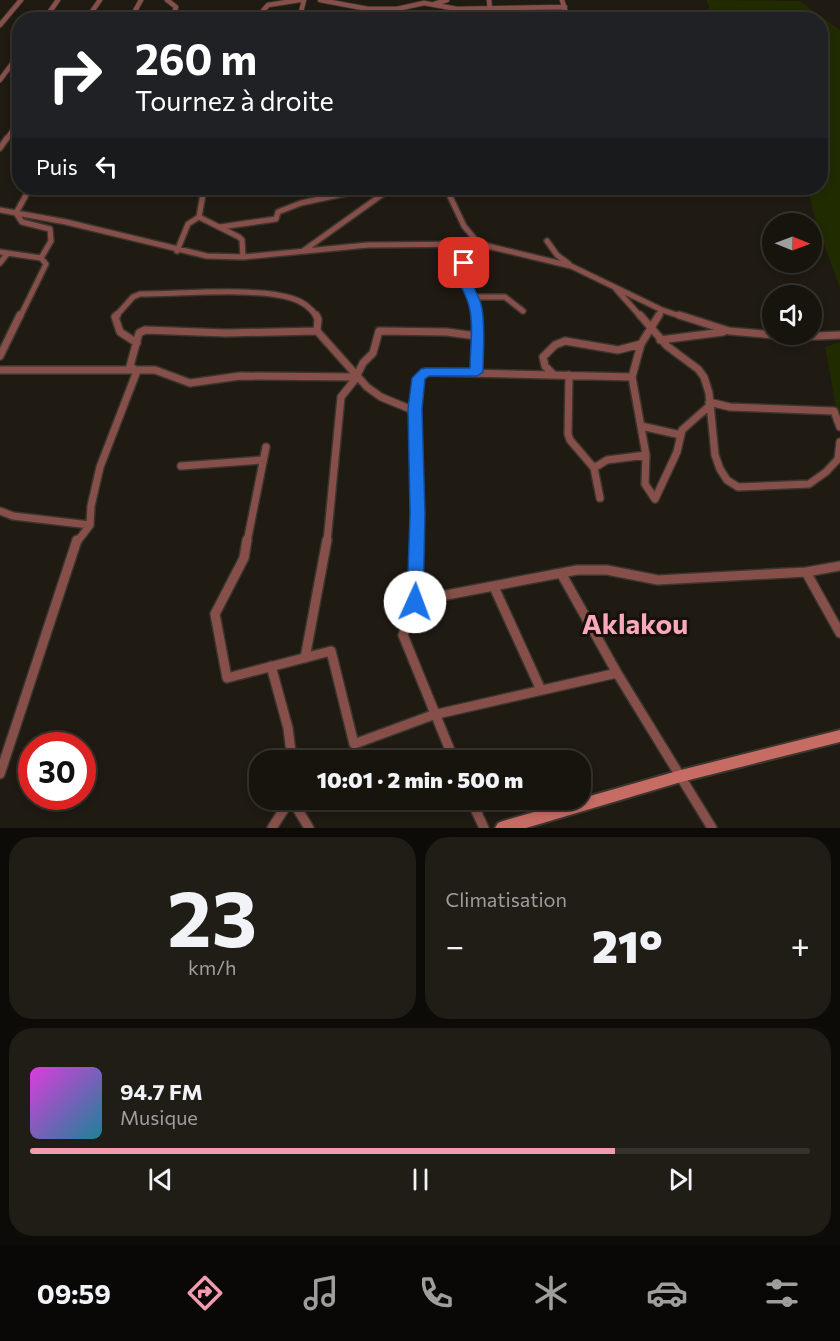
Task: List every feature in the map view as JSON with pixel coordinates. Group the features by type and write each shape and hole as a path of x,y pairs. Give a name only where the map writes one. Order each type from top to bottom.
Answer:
{"street":[{"path":"0,25 21,0"},
{"path":"166,0 176,7 174,12"},
{"path":"259,12 267,4 302,0"},
{"path":"320,0 357,5 368,9 397,9 415,4 457,9 565,7"},
{"path":"350,0 357,5"},
{"path":"432,5 447,0"},
{"path":"489,0 490,12"},
{"path":"562,0 566,12"},
{"path":"394,12 397,9"},
{"path":"0,80 12,64"},
{"path":"0,148 12,131"},
{"path":"16,213 26,195"},
{"path":"177,251 188,225 199,217 203,195"},
{"path":"220,227 267,222 276,219 278,212 301,203 338,195"},
{"path":"302,251 382,195"},
{"path":"450,195 464,226 479,244"},
{"path":"0,210 124,235 177,251 207,256 243,257 393,244 479,244 571,266 662,310 729,332"},
{"path":"16,213 22,222 50,229 51,241 41,258"},
{"path":"199,217 242,240 243,257"},
{"path":"547,241 557,255 571,266"},
{"path":"477,372 476,306 465,280 463,267 479,244"},
{"path":"0,262 4,253 41,258 46,264 0,356"},
{"path":"612,285 636,308 660,340 704,375 718,465 729,482 738,487 809,484 826,472 838,459 840,442"},
{"path":"137,343 120,332 116,317 133,297 144,293 254,293 291,298 311,308 318,319 317,331"},
{"path":"472,297 505,297 523,311"},
{"path":"662,310 641,344 633,377 646,454 645,484 655,499 677,452 686,424 708,405 834,411 840,427"},
{"path":"137,371 130,366 139,333 145,330 226,333 317,331 336,348 357,375 376,394 406,405 415,411"},
{"path":"357,375 363,363 373,353 379,331 447,332 476,336"},
{"path":"660,340 729,332 797,337 839,335"},
{"path":"554,375 545,366 543,357 558,343 573,342 619,351 631,350 641,344"},
{"path":"0,370 155,370 190,382 240,376 357,377 341,397 326,547 305,658"},
{"path":"0,774 3,757 71,557 78,539 90,525 90,508 101,467 137,371"},
{"path":"450,750 403,635 415,602 418,514 415,411 419,378 426,372 633,377"},
{"path":"569,375 568,434 570,440 594,468 600,498"},
{"path":"641,426 681,435"},
{"path":"266,447 244,558 215,614 227,678 331,651 354,744 434,715 617,673"},
{"path":"594,468 607,460 646,454"},
{"path":"181,466 262,460"},
{"path":"0,511 13,516 90,525"},
{"path":"415,602 577,570 607,570 658,580 806,572 840,566"},
{"path":"806,572 840,633"},
{"path":"561,573 617,673 712,828"},
{"path":"494,587 541,690"},
{"path":"271,666 288,728 290,750"},
{"path":"511,827 681,777 840,736"},
{"path":"272,828 284,810"},
{"path":"297,810 309,828"},
{"path":"476,810 484,828"}],"green space":[{"path":"706,0 800,1 815,12 707,12 709,7"},
{"path":"828,21 840,30 840,288 822,239 822,213 814,213 809,195 828,195"},
{"path":"840,342 840,419 825,347"}],"district":[{"name":"Aklakou","path":"635,623"}],"route":[{"path":"415,602 418,514 415,409 419,378 426,372 477,372 476,306 465,280 464,263"}]}
